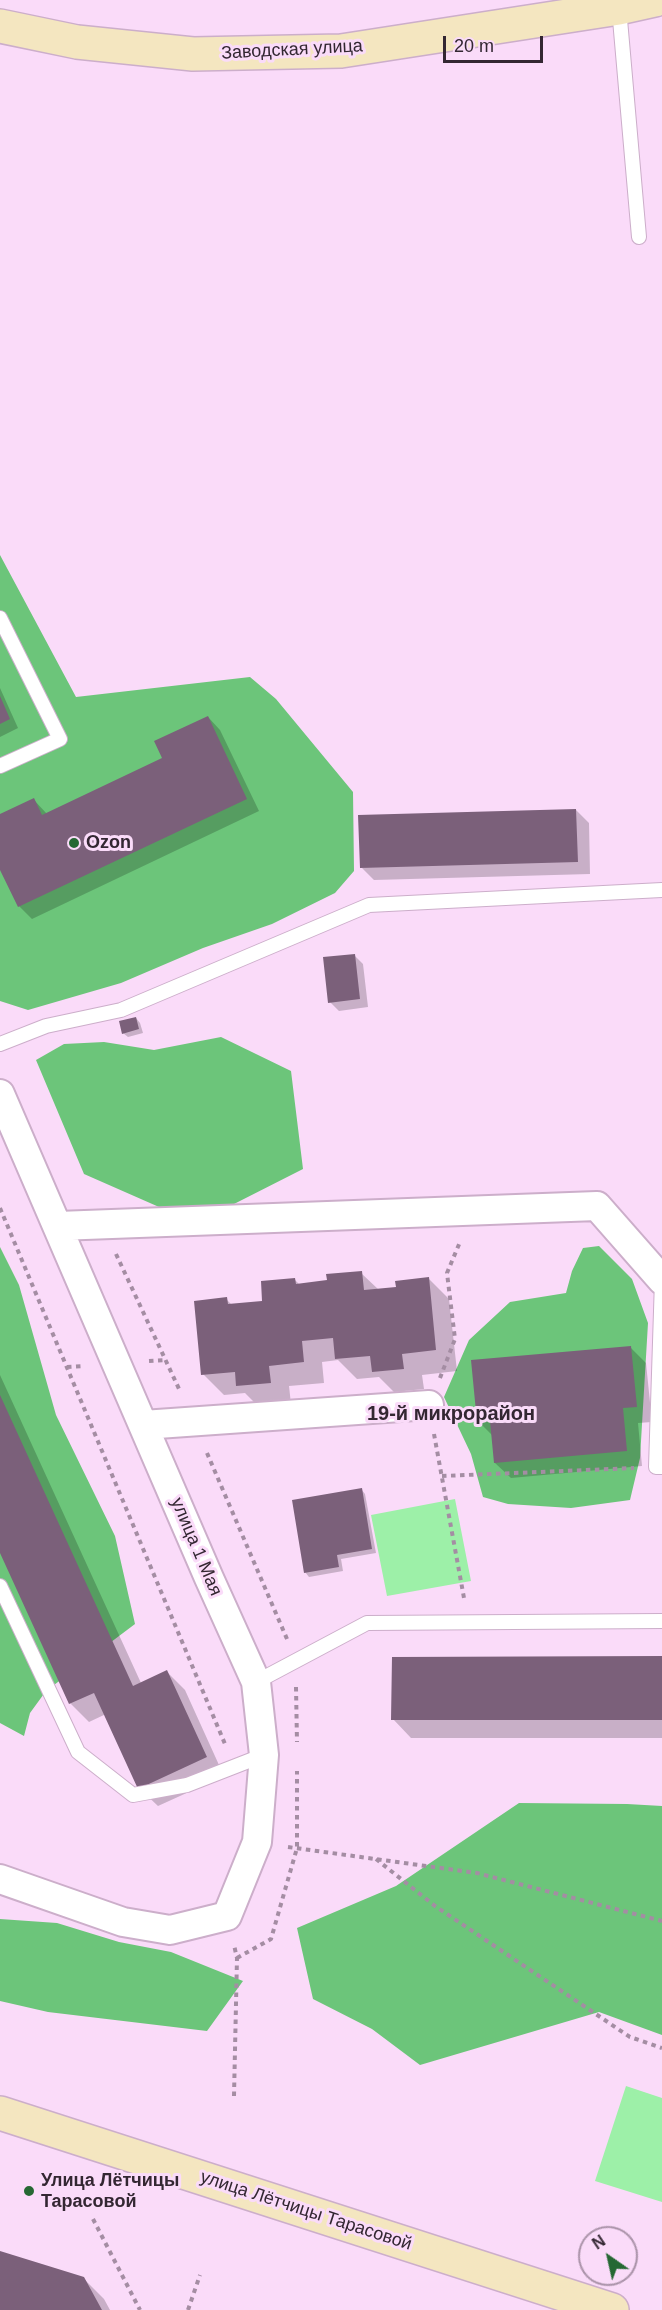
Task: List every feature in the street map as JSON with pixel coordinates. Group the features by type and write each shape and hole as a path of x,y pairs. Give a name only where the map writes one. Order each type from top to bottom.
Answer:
{"main road":[{"name":"Заводская улица","path":"0,26 77,42 194,54 341,51 619,8 655,0"},
{"name":"улица Лётчицы Тарасовой","path":"0,2113 612,2310"}],"street":[{"name":"улица 1 Мая","path":"0,1094 256,1682 264,1755 257,1842 227,1916"},
{"path":"58,1226 597,1206 662,1280"},
{"path":"143,1425 429,1405"},
{"path":"0,1879 123,1922 170,1930 227,1916"}],"lane":[{"path":"619,8 639,237"},
{"path":"0,618 60,739 0,766"},
{"path":"0,1044 46,1026 121,1010 369,905 662,890"},
{"path":"659,1467 662,1280"},
{"path":"0,1586 78,1752 133,1796 187,1785 264,1755"},
{"path":"256,1682 367,1623 662,1621"}],"path":[{"path":"0,1208 235,1766"},
{"path":"442,1476 659,1467"},
{"path":"257,1842 477,1873 662,1920"},
{"path":"375,1859 435,1906 630,2037 662,2048"},
{"path":"227,1916 237,1958 234,2096"},
{"path":"93,2218 140,2310"},
{"path":"188,2310 200,2275"}],"green space":[{"path":"0,555 76,697 250,677 276,699 353,792 354,871 335,893 272,924 203,948 121,983 28,1010 0,1001"},
{"path":"221,1037 291,1071 303,1169 234,1204 175,1214 84,1174 36,1060 64,1044 104,1042 154,1050"},
{"path":"599,1246 632,1279 648,1323 640,1458 630,1500 571,1508 508,1504 483,1497 471,1454 444,1397 469,1340 510,1302 566,1293 572,1271 583,1248"},
{"path":"0,1247 19,1285 56,1415 115,1536 135,1624 46,1691 30,1713 24,1736 0,1723"},
{"path":"455,1499 471,1581 387,1596 371,1515"},
{"path":"519,1803 662,1806 662,2035 599,2012 420,2065 372,2029 313,1999 297,1928 396,1886"},
{"path":"0,1919 57,1923 119,1942 171,1952 243,1981 207,2031 48,2012 0,2001"},
{"path":"626,2086 662,2098 662,2202 595,2181"}],"building":[{"path":"0,696 10,719 0,724"},
{"path":"208,716 247,799 18,907 0,870 0,814 34,798 42,815 162,758 154,741"},
{"path":"576,809 578,862 360,868 358,815"},
{"path":"355,954 360,999 328,1003 323,957"},
{"path":"136,1017 139,1029 122,1034 119,1021"},
{"path":"362,1271 364,1290 396,1287 395,1281 429,1277 436,1350 402,1354 404,1369 372,1372 370,1356 335,1359 333,1338 302,1341 304,1362 269,1366 271,1383 236,1386 235,1372 201,1375 194,1301 227,1297 228,1304 262,1301 261,1281 295,1278 296,1284 327,1280 326,1274"},
{"path":"631,1346 637,1407 623,1408 627,1451 494,1463 490,1421 477,1422 471,1360"},
{"path":"0,1395 133,1686 167,1670 207,1757 138,1789 94,1693 69,1704 0,1553"},
{"path":"362,1488 372,1549 337,1555 339,1567 304,1573 292,1500"},
{"path":"662,1656 662,1720 391,1720 392,1657"},
{"path":"0,2251 84,2277 102,2310 0,2310"}],"place":[{"name":"Ozon","path":"74,843"},
{"name":"Улица Лётчицы Тарасовой","path":"29,2191"}],"district":[{"name":"19-й микрорайон","path":"451,1414"}]}
